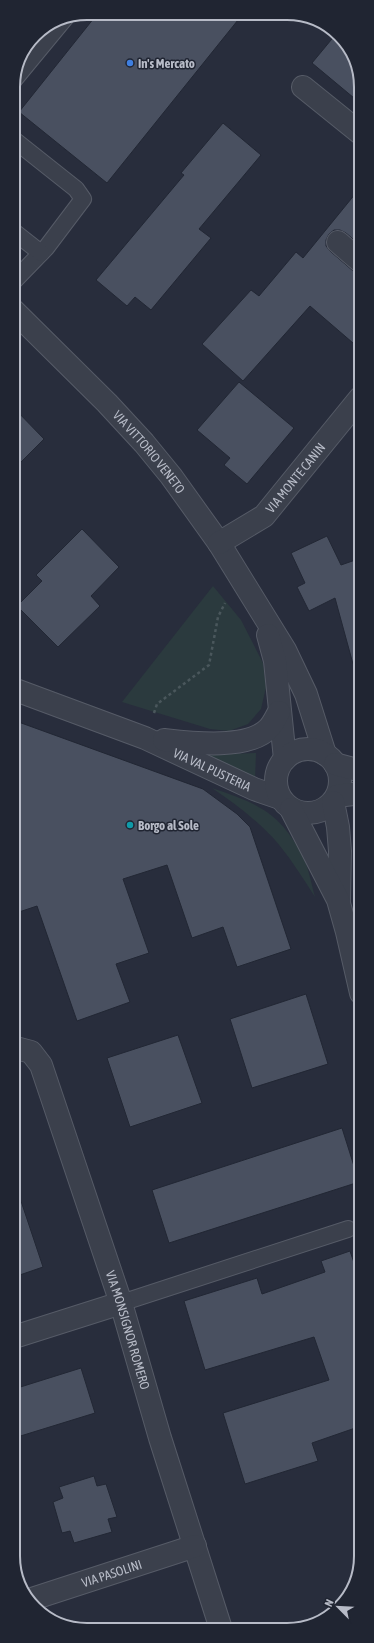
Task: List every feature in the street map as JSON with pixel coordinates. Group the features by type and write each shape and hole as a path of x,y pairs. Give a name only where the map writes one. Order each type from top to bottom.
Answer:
{"street":[{"path":"303,87 354,128"},
{"path":"338,242 354,256"},
{"name":"VIA VITTORIO VENETO","path":"20,317 107,403 144,443 171,476 220,543 286,650 306,694 330,759 339,774 340,785 335,799 340,851 338,900"},
{"name":"VIA MONTE CANIN","path":"220,543 264,516 354,405"},
{"name":"VIA VITTORIO VENETO","path":"262,612 275,661 285,759 279,768 276,778 276,788 338,900 354,962"},
{"name":"VIA VAL PUSTERIA","path":"20,692 145,738 286,804"},
{"name":"VIA VAL PUSTERIA","path":"145,738 197,744 245,741 262,734 270,728 279,712"},
{"path":"285,759 293,752 304,749 315,750 330,759 354,768"},
{"path":"286,804 300,813 313,813 326,808 335,799 354,795"},
{"name":"VIA MONSIGNOR ROMERO","path":"20,1049 31,1052 41,1065 121,1303 160,1438 219,1623"},
{"path":"20,1335 121,1303"},
{"name":"VIA PASOLINI","path":"35,1598 195,1546"}],"lane":[{"path":"22,69 56,28"},
{"path":"20,145 76,189 83,199 46,248 20,275"},
{"path":"20,236 41,253"},
{"path":"121,1303 348,1229"}],"path":[{"path":"145,738 157,704 209,665 218,617 228,596 237,571"}],"shaded area":[{"path":"213,586 241,620 263,663 266,687 261,709 248,724 229,731 210,729 122,702"},
{"path":"256,753 255,780 196,755"},
{"path":"212,788 254,804 285,828 294,840 304,860 315,897 289,858 273,838 248,815"}],"building":[{"name":"In's Mercato","path":"92,20 238,20 107,183 20,113 20,111"},
{"path":"332,38 343,50 352,70 354,98 312,63"},
{"path":"223,123 261,155 199,229 211,238 151,310 135,297 127,306 96,280 184,175 181,173"},
{"path":"354,195 354,240 340,230 334,230 329,234 326,240 326,246 354,271 354,344 310,306 243,381 202,344 251,290 259,296 296,252 303,258"},
{"path":"239,382 294,428 247,484 224,465 230,458 197,430"},
{"path":"20,414 44,439 20,463"},
{"path":"82,529 119,567 91,596 100,606 58,647 20,609 20,603 42,581 36,575"},
{"path":"327,536 341,565 354,560 354,664 335,598 309,611 297,587 305,583 291,553"},
{"path":"20,723 203,789 237,814 250,827 291,949 237,967 223,927 192,938 167,865 123,879 149,953 116,964 130,1002 77,1021 37,906 20,912"},
{"path":"306,994 328,1064 252,1088 230,1019"},
{"path":"178,1035 202,1103 130,1127 107,1058"},
{"path":"342,1128 354,1166 354,1184 169,1243 152,1190"},
{"path":"20,1198 43,1267 20,1275"},
{"path":"350,1251 354,1263 354,1428 312,1443 318,1461 245,1484 223,1413 329,1380 314,1337 205,1370 184,1301 257,1278 262,1294 325,1272 321,1261"},
{"path":"81,1368 95,1413 20,1436 20,1387"},
{"path":"94,1476 97,1486 106,1484 117,1517 108,1519 112,1532 74,1543 70,1531 62,1533 53,1502 63,1498 59,1487"}],"place":[{"name":"In's Mercato","path":"130,63"},
{"name":"Borgo al Sole","path":"130,825"}]}
